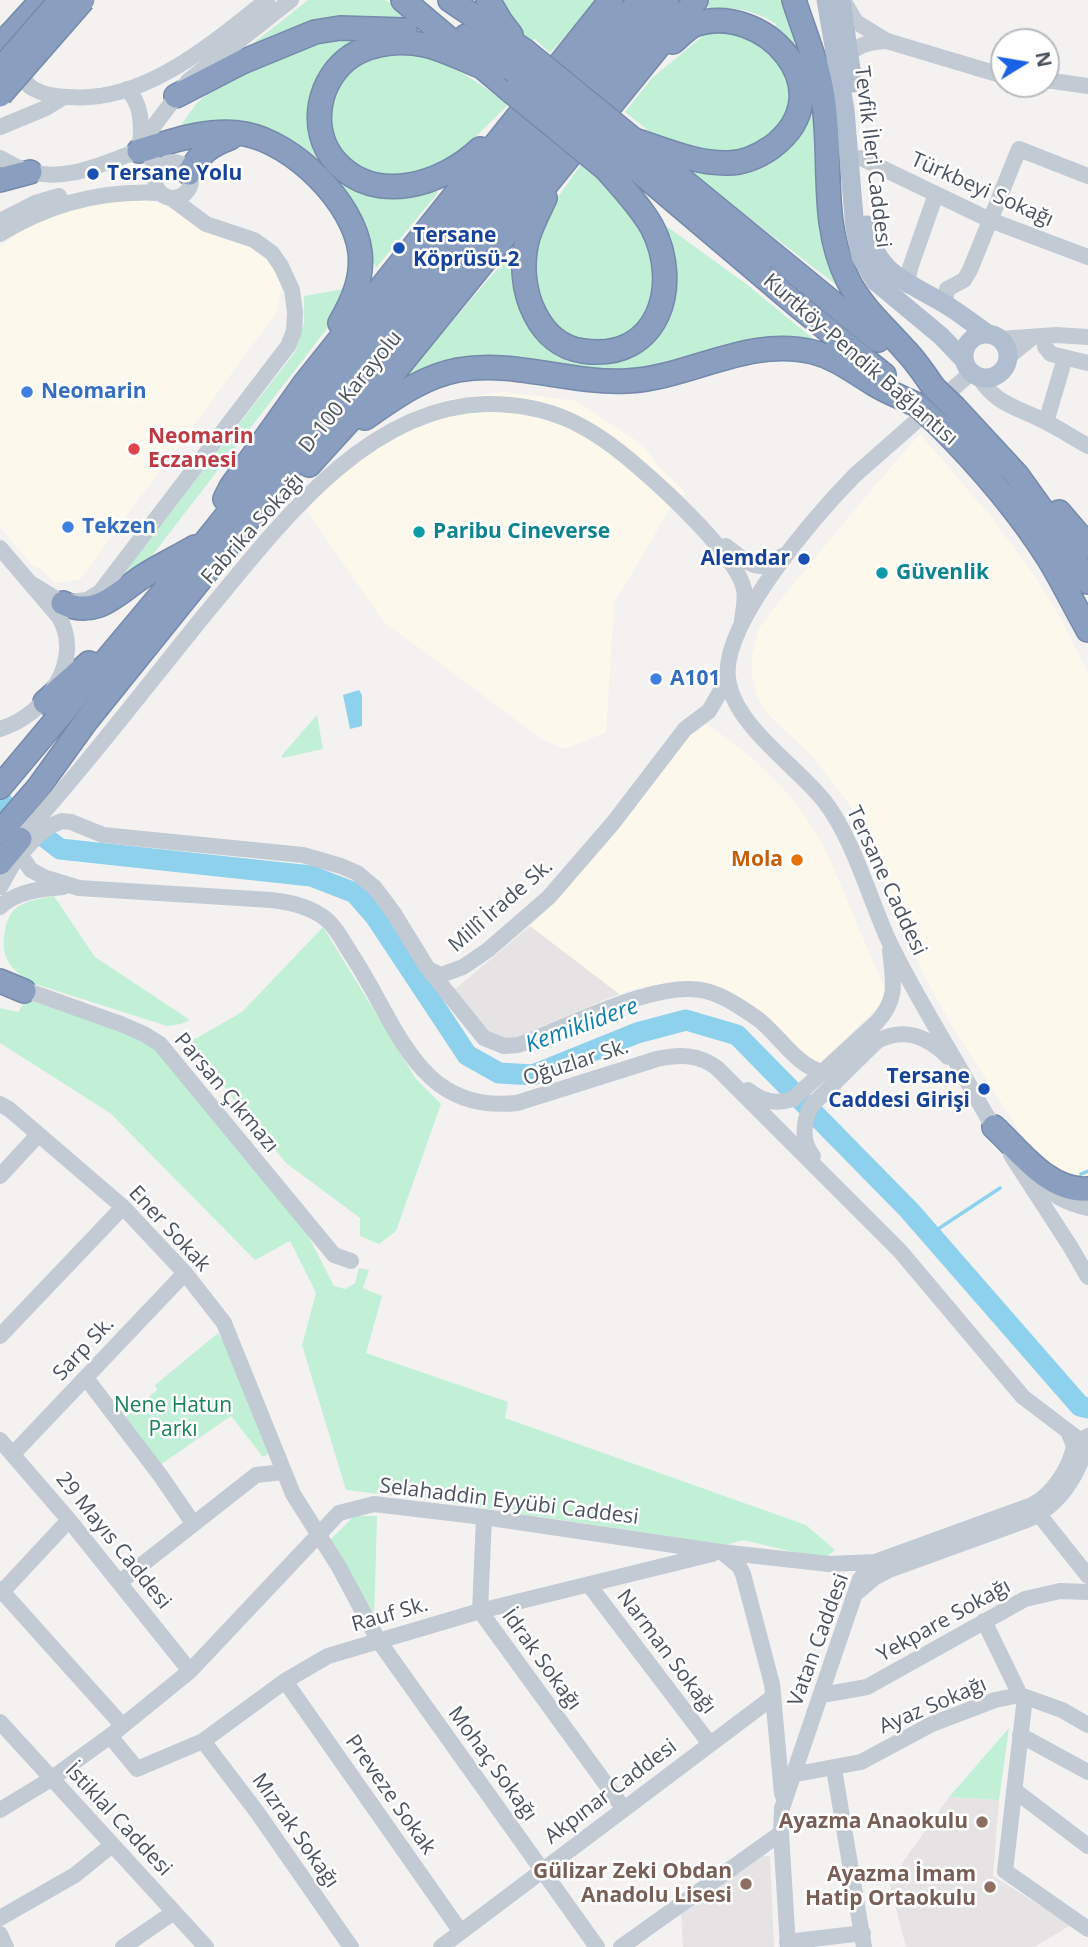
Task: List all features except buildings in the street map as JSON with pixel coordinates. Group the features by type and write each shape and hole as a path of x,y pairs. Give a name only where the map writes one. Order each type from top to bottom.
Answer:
{"highway":[{"path":"0,46 42,0"},
{"path":"0,68 61,0"},
{"path":"0,95 82,0"},
{"path":"403,0 480,66"},
{"path":"415,0 516,71 620,155 634,202 652,228 663,259 665,287 658,316 643,336 618,350 598,353 573,350 552,339 539,324 528,302 524,275 528,235 558,169"},
{"path":"450,0 516,71"},
{"path":"488,0 501,22 516,71"},
{"path":"215,546 231,487 305,383 611,0"},
{"name":"D-100 Karayolu","path":"0,863 47,799 87,720 215,546 640,0"},
{"name":"D-100 Karayolu","path":"5,781 145,615 215,546 667,0"},
{"path":"331,443 399,366 695,0"},
{"path":"794,0 813,54 823,96 831,233 839,258 848,280 870,314 906,350 934,388"},
{"path":"620,155 727,163 741,161 766,151 785,137 796,118 801,97 800,74 790,54 778,39 763,28 740,20 711,19 694,25 639,71"},
{"path":"176,96 286,42 315,32 340,28 404,30 428,36 480,66"},
{"path":"513,122 467,161 443,176 400,187 382,185 351,174 335,160 321,131 319,113 321,97 341,62 360,51 381,44 425,45 480,66 516,71"},
{"path":"139,150 225,132 246,134 284,149 316,176 345,214 360,251 359,281 352,301 305,383"},
{"path":"189,181 199,156 214,144 246,134"},
{"name":"Kurtköy-Pendik Bağlantısı","path":"620,155 934,388 1017,475 1055,528 1088,582"},
{"name":"Kurtköy-Pendik Bağlantısı","path":"620,155 797,305 880,371 974,459 1017,513 1049,560 1088,630"},
{"path":"0,182 30,172"},
{"path":"63,603 80,609 101,605 142,577 215,546 331,443 401,393 426,379 456,371 486,366 535,370 593,381 627,381 655,378 729,356 786,348 814,352 844,364 876,385 917,405"},
{"path":"1017,475 1056,509 1088,546"},
{"path":"45,702 145,615"},
{"path":"0,981 24,991"},
{"path":"994,1127 1048,1177 1072,1189 1088,1189"}],"main road":[{"name":"Tevfik İleri Caddesi","path":"826,0 845,110 855,229 861,257 876,282 941,336 972,369"},
{"name":"Tevfik İleri Caddesi","path":"842,0 870,243 877,257 908,285 945,304 994,336"},
{"path":"976,336 994,336 1006,348 1007,358 999,372 986,377 972,369 966,346 976,336"}],"street":[{"path":"0,68 13,70 33,88 64,97 102,97 165,73 194,55 267,0"},
{"path":"0,158 30,172 51,174 84,172 139,150 188,81 291,0"},
{"path":"842,0 856,22 887,41 990,72"},
{"path":"849,54 865,43 887,41"},
{"path":"1060,82 1088,86"},
{"path":"127,89 139,107 139,150"},
{"path":"0,127 46,108 64,97"},
{"path":"945,304 947,289 964,280 970,270 1018,149 1088,176"},
{"path":"32,584 63,603 87,600 104,587 291,339 295,323 294,300 285,273 277,260 254,240 214,227 200,219 161,186 147,153 139,150"},
{"name":"Türkbeyi Sokağı","path":"861,158 990,220 1088,257"},
{"path":"161,186 173,162 183,165 200,219"},
{"path":"0,221 35,203 54,197 111,186 161,186 181,196 189,181"},
{"path":"0,234 39,214 89,197 161,186"},
{"path":"908,285 910,268 936,194"},
{"path":"994,336 1088,337"},
{"path":"1007,358 1039,336"},
{"path":"1039,336 1051,354 1088,363"},
{"path":"1046,422 1065,358"},
{"path":"727,678 730,651 742,621 765,583 855,475 972,369 986,390 999,400 1088,446"},
{"name":"Fabrika Sokağı","path":"47,799 296,507 367,446 415,419 446,409 475,405 519,405 557,414 580,424 613,446 645,472 694,520 743,560 755,566 773,564 804,535"},
{"name":"Fabrika Sokağı","path":"694,520 738,574 745,593 742,621"},
{"path":"0,548 59,617 68,642 67,655 59,679 45,702 29,717 0,729"},
{"name":"Tersane Caddesi","path":"727,678 731,692 748,721 824,801 839,825 888,938 923,1007 1088,1277"},
{"name":"Millî İrade Sk.","path":"59,822 71,822 103,835 292,853 313,856 341,866 357,873 375,888 428,969 441,975 463,968 549,897 613,823 685,729 709,711 727,678"},
{"path":"0,887 9,869 14,841 41,832 59,822 47,799"},
{"name":"Oğuzlar Sk.","path":"14,841 24,862 35,874 79,888 271,900 293,904 320,915 331,924 355,959 422,1072 440,1087 472,1100 502,1104 528,1101 668,1057 697,1057 717,1068 854,1203 920,1274 1023,1397 1068,1432"},
{"path":"0,907 10,898 27,892 79,888"},
{"path":"854,1203 810,1152 805,1139 806,1116 822,1079 886,1012 892,1001 894,987 888,938"},
{"path":"428,969 478,1033 498,1045 518,1045 634,1000 697,989 718,995 737,1005 778,1036 804,1063 816,1070 822,1079"},
{"name":"Parsan Çıkmazı","path":"24,991 103,1017 144,1034 160,1044 334,1255 351,1261"},
{"path":"717,1068 764,1100 782,1102 793,1099 877,1041 899,1033 918,1036 927,1041 940,1049 959,1068"},
{"name":"Ener Sokak","path":"0,1104 123,1208 185,1273 223,1323 283,1472 318,1536"},
{"path":"0,1176 38,1135"},
{"path":"1007,1147 1055,1197 1088,1208"},
{"path":"0,1336 123,1208"},
{"name":"Sarp Sk.","path":"13,1454 185,1273"},
{"path":"86,1378 193,1523"},
{"path":"850,1605 864,1586 889,1570 1054,1504 1087,1454 1088,1438 1079,1438 1068,1432"},
{"path":"1066,1468 1074,1446 1068,1432"},
{"name":"29 Mayıs Caddesi","path":"0,1440 120,1582 190,1671"},
{"path":"1066,1468 1087,1454"},
{"name":"Vatan Caddesi","path":"788,1945 782,1808 860,1579 875,1562 1036,1510 1066,1468"},
{"path":"120,1582 256,1475 283,1472"},
{"name":"Selahaddin Eyyübi Caddesi","path":"0,1810 51,1779 110,1736 190,1671 340,1513 373,1504 484,1517 721,1552 830,1564 875,1562"},
{"path":"1036,1510 1088,1576"},
{"name":"İdrak Sokağı","path":"484,1517 480,1611 624,1809"},
{"path":"69,1520 1,1592 122,1725"},
{"name":"Mohaç Sokağı","path":"318,1536 339,1567 378,1640 597,1947"},
{"path":"721,1552 739,1566 750,1595 770,1670 782,1808"},
{"name":"Rauf Sk.","path":"110,1736 137,1769 204,1741 285,1681 328,1656 480,1611 721,1552"},
{"path":"750,1595 748,1577 751,1566 770,1557"},
{"path":"830,1564 846,1576 851,1592 850,1605"},
{"name":"Narman Sokağı","path":"589,1585 710,1744"},
{"name":"Yekpare Sokağı","path":"822,1695 867,1687 1025,1599 1060,1591 1088,1592"},
{"path":"984,1621 1022,1696 1005,1871 1088,1928"},
{"name":"Preveze Sokak","path":"285,1681 461,1932"},
{"path":"1022,1696 1062,1710 1088,1726"},
{"name":"Ayaz Sokağı","path":"792,1775 861,1762 932,1724 995,1700 1022,1696"},
{"name":"Akpınar Caddesi","path":"441,1947 773,1697"},
{"name":"İstiklal Caddesi","path":"0,1722 206,1947"},
{"path":"776,1730 781,1745 789,1749 799,1747 806,1736"},
{"path":"1020,1735 1088,1772"},
{"name":"Mızrak Sokağı","path":"204,1741 351,1947"},
{"path":"788,1945 863,1940 834,1769"},
{"path":"1014,1790 1088,1846"},
{"path":"621,1947 781,1833"},
{"path":"0,1919 75,1875 112,1845"},
{"path":"122,1947 174,1912"},
{"path":"0,1934 6,1947"}],"shaded area":[{"path":"138,199 164,204 209,232 253,244 274,263 282,283 277,312 80,579 55,583 40,568 33,566 0,527 0,247 21,231 64,212 104,201"},
{"path":"503,392 576,401 643,445 658,466 686,493 669,510 614,603 606,732 565,749 543,740 384,622 307,511 332,466 404,416 447,400"},
{"path":"920,434 992,518 1032,572 1061,619 1088,674 1088,1182 1054,1172 1029,1146 951,1024 925,977 864,830 847,801 813,757 765,711 757,696 752,676 752,655 758,630"},
{"path":"705,725 752,758 783,788 805,817 824,846 888,997 815,1068 770,1022 667,984 644,986 619,994 530,926 558,899 692,730"},
{"path":"530,926 619,994 512,1039 487,1037 453,991"},
{"path":"949,1797 999,1800 993,1876 1071,1925 1034,1947 906,1947 889,1882"},
{"name":"Gülizar Zeki Obdan Anadolu Lisesi","path":"759,1856 770,1856 774,1947 683,1947 681,1912"}],"green space":[{"path":"308,0 385,0 433,30 391,20 241,53"},
{"path":"496,0 597,0 550,53 535,39 531,41 505,17"},
{"path":"709,0 785,0 804,53 797,52 776,24 759,15 730,9 702,14 701,10"},
{"path":"727,25 776,44 795,101 762,149 721,158 654,135 625,112 652,78 704,35 702,30"},
{"path":"374,34 324,72 336,171 438,187 437,194 376,268 367,246 265,132 230,120 181,125 196,104 214,88 279,53 330,36"},
{"path":"415,51 464,74 508,105 458,154 430,174 366,176 335,147 327,107 331,88 363,56"},
{"path":"814,95 839,287 688,171 687,165 728,171"},
{"path":"582,163 621,199 650,237 659,295 626,340 575,345 540,315 530,269 533,239"},
{"path":"662,223 745,283 822,346 651,370 400,382 520,246 550,344 648,341"},
{"path":"350,288 339,313 134,579 103,599 295,352 304,323 304,296"},
{"path":"317,715 323,749 282,758 282,755"},
{"path":"54,896 95,957 190,1020 167,1026 29,982 16,971 8,961 4,948 5,929 10,915 22,904"},
{"path":"323,927 416,1079 441,1104 396,1231 379,1244 360,1236 360,1218 286,1163 188,1043 242,1012"},
{"path":"38,1000 140,1037 163,1050 301,1222 334,1286 345,1289 355,1283 359,1268 369,1270 363,1288 382,1296 366,1353 508,1402 505,1418 806,1525 835,1550 823,1559 743,1540 726,1545 451,1503 346,1490 302,1345 316,1293 290,1241 255,1260 110,1113 0,1043 0,1008 18,1012 23,1004"},
{"name":"Nene Hatun Parkı","path":"218,1333 227,1348 268,1454 263,1457 231,1416 160,1465 124,1418 157,1390 155,1385"},
{"path":"354,1516 377,1516 374,1622 330,1540"},
{"path":"1009,1728 999,1800 949,1797"}],"water":[{"path":"359,690 362,695 362,726 350,729 343,695"}],"waterway":[{"name":"Kemiklidere","path":"0,799 6,807 60,849 311,876 355,893 375,916 467,1055 499,1073 533,1075 637,1033 686,1020 737,1035 909,1210 1080,1406 1088,1408"},
{"path":"1081,1174 1088,1171"},
{"path":"929,1235 1000,1188"}],"place":[{"name":"Tersane Yolu","path":"93,174"},
{"name":"Tersane Köprüsü-2","path":"399,248"},
{"name":"Neomarin","path":"27,392"},
{"name":"Neomarin Eczanesi","path":"134,449"},
{"name":"Tekzen","path":"68,527"},
{"name":"Paribu Cineverse","path":"419,532"},
{"name":"Alemdar","path":"804,559"},
{"name":"Güvenlik","path":"882,573"},
{"name":"A101","path":"656,679"},
{"name":"Mola","path":"797,860"},
{"name":"Tersane Caddesi Girişi","path":"984,1089"},
{"name":"Ayazma Anaokulu","path":"982,1822"},
{"name":"Gülizar Zeki Obdan Anadolu Lisesi","path":"746,1884"},
{"name":"Ayazma İmam Hatip Ortaokulu","path":"990,1887"}]}
